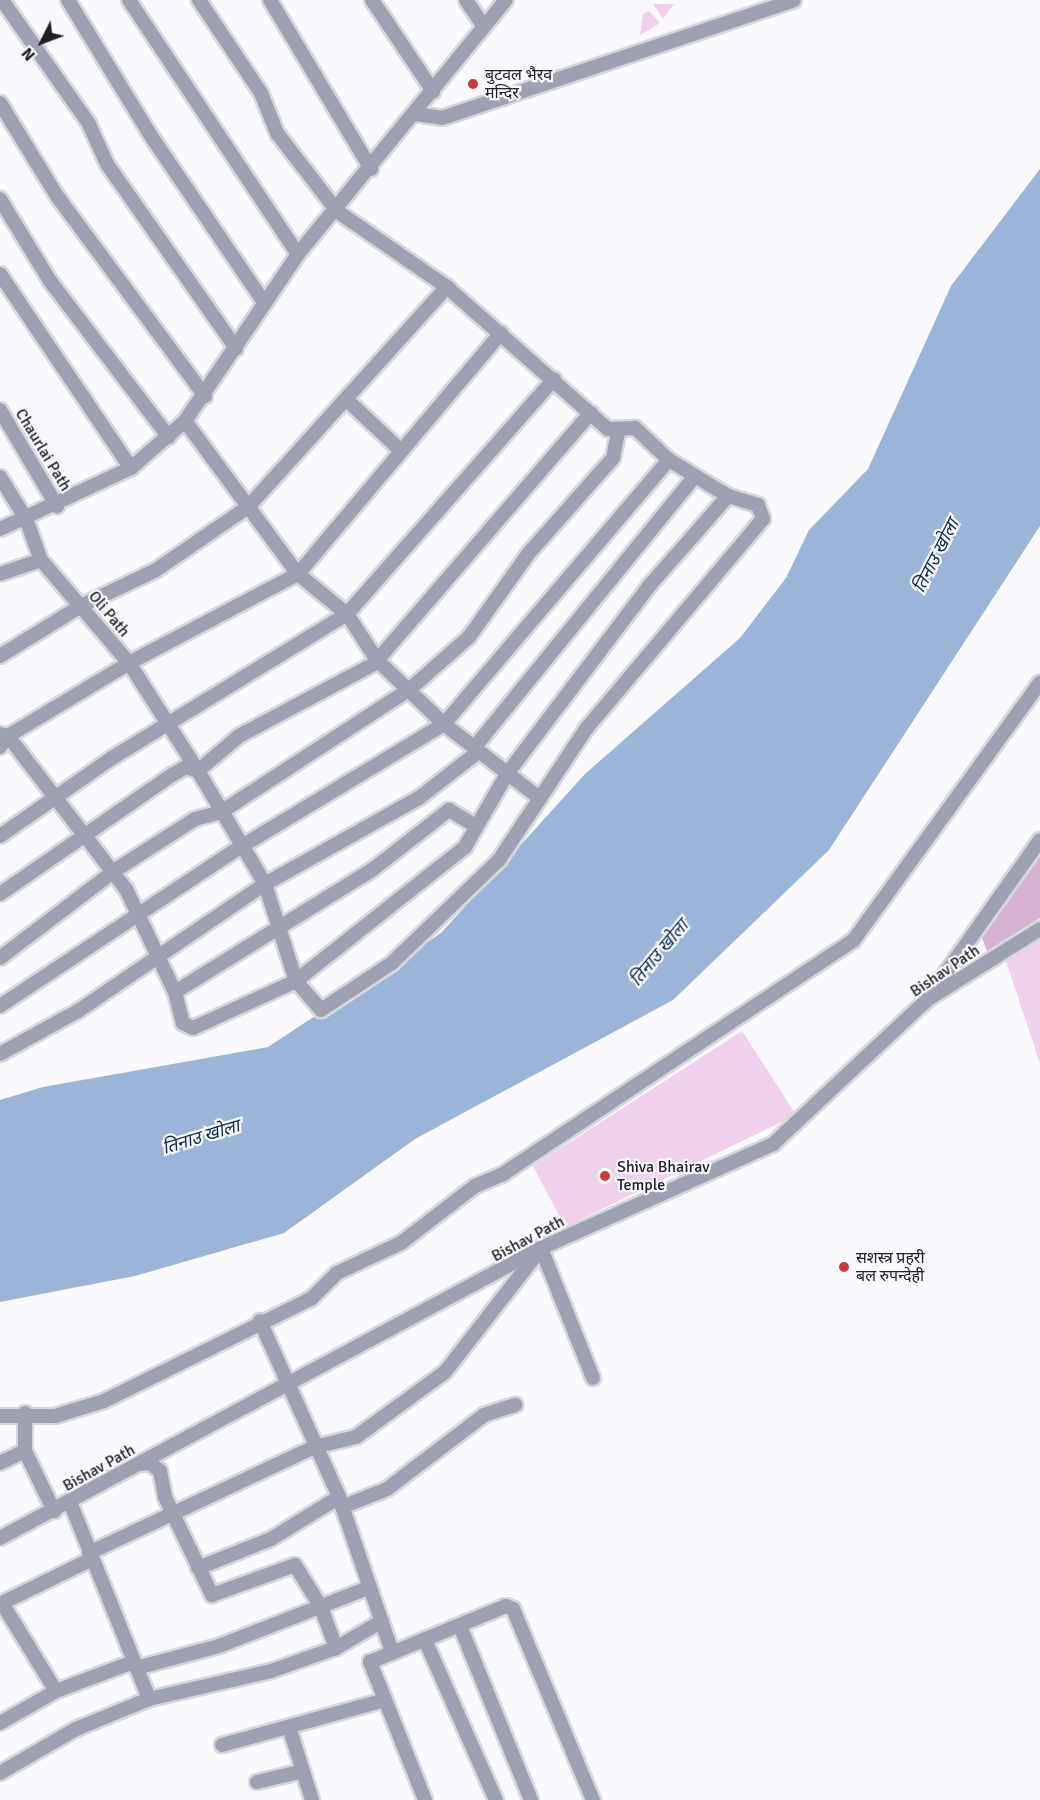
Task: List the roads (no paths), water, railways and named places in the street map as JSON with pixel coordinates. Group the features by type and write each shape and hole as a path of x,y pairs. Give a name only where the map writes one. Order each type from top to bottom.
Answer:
{"street":[{"path":"2,0 89,124 107,164 236,348"},
{"path":"68,0 153,139 263,301"},
{"path":"129,0 298,254"},
{"path":"199,0 261,93 277,133 337,211 447,287 591,413 618,432 635,428 669,460 728,496 758,505 764,519 586,729 538,797 499,860 392,963 321,1010 296,981"},
{"path":"270,0 371,169"},
{"path":"372,0 433,91"},
{"path":"466,0 484,27"},
{"path":"0,529 57,506 131,468 169,437 205,396 263,301 298,254 337,211 506,0"},
{"path":"415,114 442,118 794,0"},
{"path":"0,103 57,196 205,396"},
{"path":"0,199 50,281 169,437"},
{"path":"0,274 131,468"},
{"path":"0,656 81,606 156,570 248,507 447,287"},
{"path":"501,333 400,450 298,574 129,663 3,739 114,871 175,992 183,1023 193,1029 296,981 465,847 507,774 649,586 728,496"},
{"path":"0,836 54,798 347,614 554,379"},
{"path":"346,400 400,450"},
{"name":"Chaurlai Path","path":"0,410 57,506"},
{"path":"0,894 83,834 186,767 198,771 239,736 377,660 591,413"},
{"path":"184,421 298,574 347,614 377,660 410,689 444,724 538,797"},
{"path":"0,958 114,871 195,819 221,812 410,689 469,637 529,553 613,458 618,432"},
{"path":"0,1006 242,846 444,724 669,460"},
{"path":"0,1054 156,958 265,884 418,798 476,750 695,476"},
{"name":"Oli Path","path":"0,477 26,519 41,560 129,663 170,725 265,884 280,922 296,981"},
{"path":"0,574 41,560"},
{"path":"0,1416 25,1413 55,1416 104,1401 260,1321 312,1298 337,1273 401,1243 475,1186 503,1174 853,941 1040,683"},
{"path":"175,992 280,922 372,870 449,810 476,826"},
{"path":"927,999 1040,840"},
{"name":"Bishav Path","path":"0,1538 541,1248 773,1144 927,999 1040,928"},
{"path":"541,1248 593,1378"},
{"path":"56,1691 1,1604 90,1556 315,1447 356,1437 446,1372 541,1248"},
{"path":"260,1321 291,1383 315,1447 341,1502 392,1652"},
{"path":"198,1568 271,1539 341,1502 387,1489 484,1415 515,1405"},
{"path":"25,1413 25,1451 54,1511"},
{"path":"0,1463 25,1451"},
{"path":"138,1465 150,1463 160,1471 174,1517 212,1595 295,1565 321,1607 336,1648"},
{"path":"70,1502 148,1699"},
{"path":"0,1723 56,1691 134,1665 219,1646 370,1587"},
{"path":"425,1800 370,1662 506,1606 513,1609 593,1800"},
{"path":"0,1773 76,1729 148,1699 271,1671 336,1648 382,1621"},
{"path":"460,1626 531,1800"},
{"path":"425,1640 496,1800"},
{"path":"222,1745 385,1700"},
{"path":"289,1727 312,1800"},
{"path":"257,1782 303,1771"}],"water":[{"name":"तिनाउ खोला","path":"1040,169 1040,526 829,850 673,1000 415,1139 284,1233 135,1276 0,1302 0,1100 43,1087 268,1047 441,933 585,774 740,638 786,578 809,530 868,469 951,286"}],"place":[{"name":"बुटवल भैरव मन्दिर","path":"473,84"},
{"name":"Shiva Bhairav Temple","path":"605,1176"},
{"name":"सशस्त्र प्रहरी बल रुपन्देही","path":"844,1267"}]}
